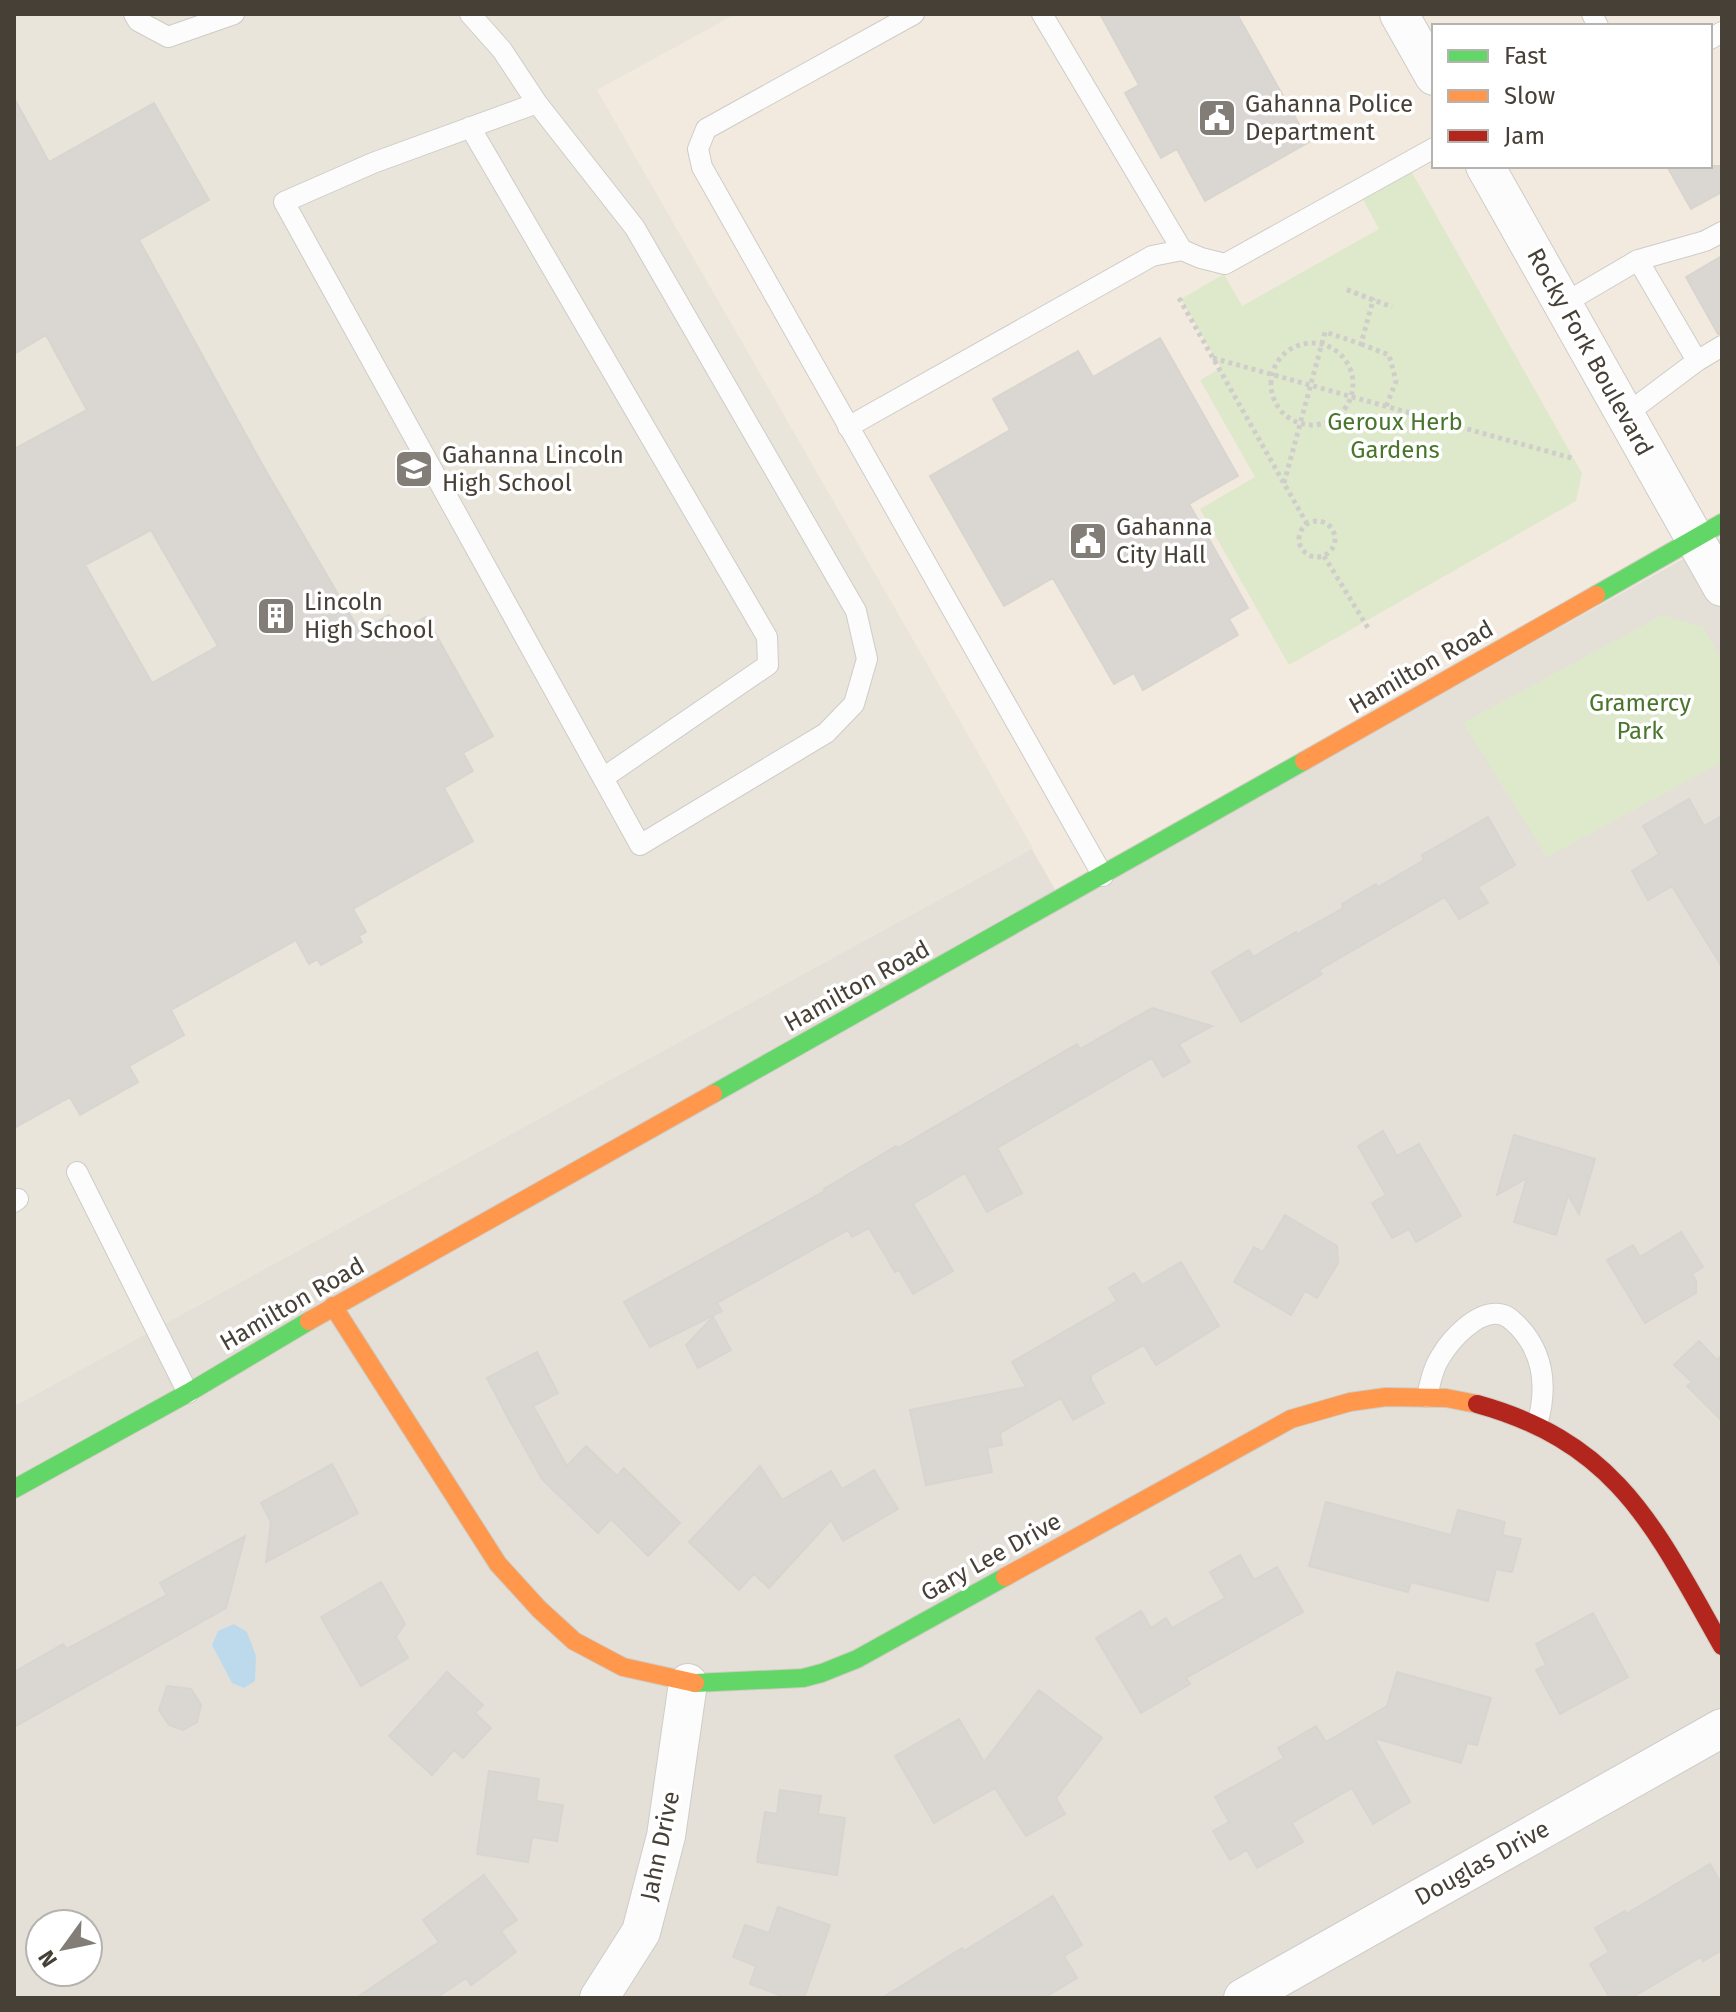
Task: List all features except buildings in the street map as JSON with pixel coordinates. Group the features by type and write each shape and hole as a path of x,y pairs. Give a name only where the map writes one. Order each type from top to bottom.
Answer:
{"main road":[{"name":"Hamilton Road","path":"14,1489 188,1393 333,1306 1103,876 1708,530"},
{"name":"Gary Lee Drive","path":"333,1306 498,1564 539,1609 574,1641 623,1667 688,1683 803,1678 857,1659 1291,1419 1336,1405 1386,1397 1427,1397 1474,1403 1524,1418 1571,1444 1608,1472 1624,1491 1670,1554 1722,1646"}],"street":[{"path":"1399,14 1432,72"},
{"name":"Rocky Fork Boulevard","path":"1487,168 1625,415 1708,530 1722,587"},
{"name":"Jahn Drive","path":"599,1998 641,1932 666,1836 688,1683"},
{"name":"Douglas Drive","path":"1243,1998 1722,1728"}],"lane":[{"path":"134,14 138,21 168,37 234,14"},
{"path":"470,14 502,50 537,103 635,228 856,611 867,659 854,704 826,733 640,845 284,202 373,163 537,103"},
{"path":"914,14 706,129 698,149 702,167 1103,876"},
{"path":"1042,14 1182,250"},
{"path":"470,127 767,637 768,665 603,778"},
{"path":"848,427 1152,256 1182,250 1225,264 1432,149"},
{"path":"1563,304 1638,260 1705,241 1722,232"},
{"path":"1638,260 1697,361"},
{"path":"1625,415 1722,346"},
{"path":"77,1172 188,1393"},
{"path":"1427,1397 1440,1356 1452,1341 1469,1325 1487,1315 1499,1314 1511,1318 1530,1339 1540,1361 1543,1404 1537,1425"}],"path":[{"path":"1361,344 1373,300 1345,289 1392,307"},
{"path":"1179,298 1307,524"},
{"path":"1284,483 1325,332 1389,355 1396,381 1386,407"},
{"path":"1302,344 1322,344 1340,354 1348,365 1352,377 1351,397 1341,414 1331,421 1318,425 1301,424 1281,411 1274,399 1272,374 1279,359 1289,350 1302,344"},
{"path":"1213,358 1575,459"},
{"path":"1324,522 1335,534 1333,546 1324,556 1309,555 1301,546 1300,534 1307,524 1324,522"},
{"path":"1324,556 1368,628"}],"shaded area":[{"name":"Gahanna Lincoln High School","path":"14,14 736,14 597,90 1033,848 14,1406"},
{"path":"736,14 1722,14 1722,537 1064,905 597,90"},
{"path":"1722,537 1722,1998 14,1998 14,1406 1033,848 1064,904"}],"green space":[{"name":"Geroux Herb Gardens","path":"1406,162 1582,473 1576,501 1289,665 1200,509 1255,477 1200,380 1221,368 1181,299 1224,274 1242,306 1379,229 1358,190"},
{"name":"Gramercy Park","path":"1662,615 1703,627 1722,661 1722,762 1547,857 1463,723"}],"water":[{"path":"234,1624 247,1632 256,1656 255,1681 244,1688 232,1683 212,1645 218,1631"}],"traffic: fast":[{"path":"1596,595 1722,523"},
{"path":"713,1094 1304,761"},
{"path":"14,1489 188,1393 309,1321"},
{"path":"695,1683 803,1678 822,1673 857,1659 1005,1577"}],"traffic: slow":[{"path":"1304,761 1596,595"},
{"path":"309,1321 713,1094"},
{"path":"333,1306 498,1564 539,1609 574,1641 623,1667 695,1683"},
{"path":"1005,1577 1291,1419 1350,1402 1386,1397 1446,1398 1477,1404"}],"traffic: jam":[{"path":"1477,1404 1525,1421 1565,1442 1599,1467 1627,1495 1652,1528 1722,1646"}],"place":[{"name":"Gahanna Police Department","path":"1217,118"},
{"name":"Gahanna Lincoln High School","path":"414,469"},
{"name":"Gahanna City Hall","path":"1088,541"},
{"name":"Lincoln High School","path":"276,616"}]}
